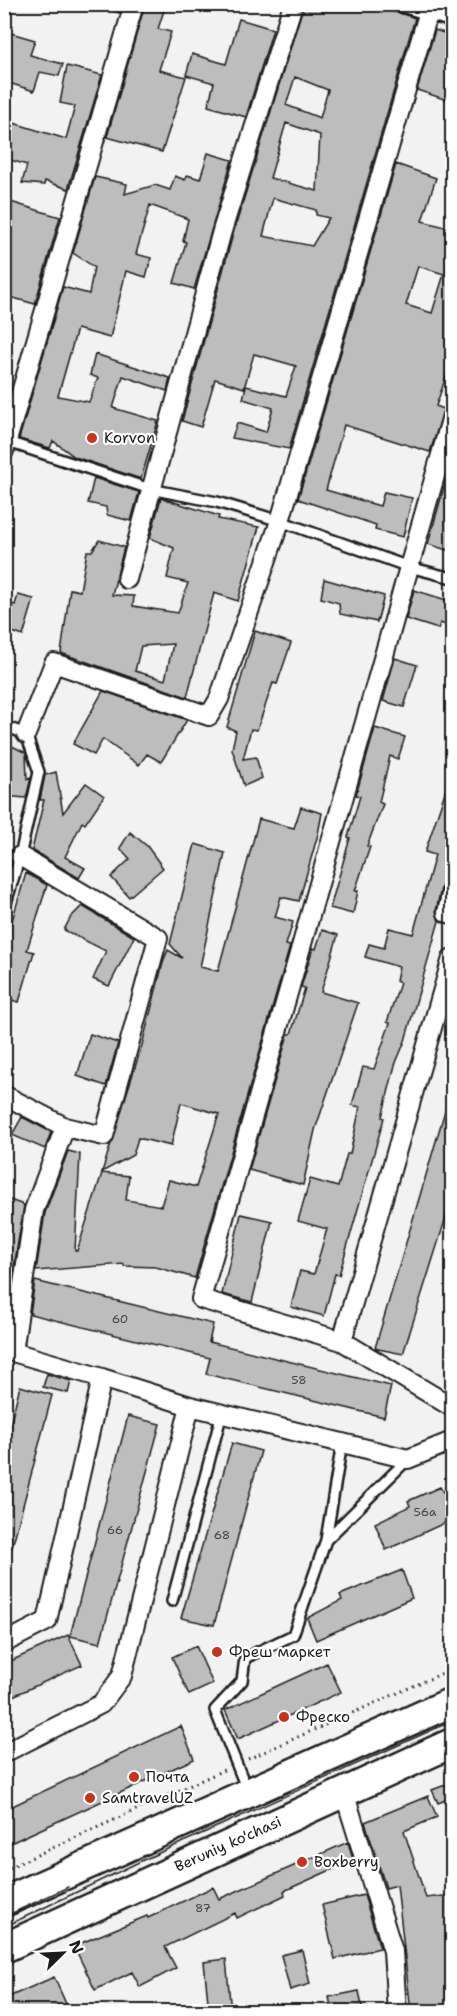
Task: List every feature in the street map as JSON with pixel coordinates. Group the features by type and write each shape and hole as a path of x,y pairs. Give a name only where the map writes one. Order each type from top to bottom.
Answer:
{"main road":[{"path":"4,1902 453,1702"},
{"name":"Beruniy ko'chasi","path":"4,1948 453,1743"}],"street":[{"path":"6,445 134,4"},
{"path":"127,579 222,231 293,4"},
{"path":"26,734 54,663 209,716 219,699 280,521 430,10"},
{"path":"453,417 201,1299 342,1341 453,1407"},
{"path":"4,1095 65,1128 104,1136 158,939 20,856"},
{"path":"453,890 447,913 453,914"},
{"path":"342,1341 453,958"},
{"path":"65,1128 34,1210 13,1352 190,1406 408,1459 453,1441"},
{"path":"4,1643 47,1621 102,1378"},
{"path":"4,1753 101,1704 122,1676 190,1406"},
{"path":"344,1792 393,1951 397,2012"}],"lane":[{"path":"392,4 430,10 453,22"},
{"path":"6,445 150,489 217,502 280,521 410,567 453,578"},
{"path":"4,726 26,734 39,772 20,856 4,910"},
{"path":"172,1601 222,1413"},
{"path":"248,1792 215,1710 242,1681 245,1658 292,1635 326,1540 342,1443"},
{"path":"326,1540 408,1459"}],"building":[{"path":"102,4 122,4 120,13 101,8"},
{"path":"145,4 166,4 158,29 171,32 159,70 186,77 162,152 107,137"},
{"path":"304,4 385,4 390,10 415,18 289,449 232,438 237,423 266,432 273,408 243,399 246,386 286,396 296,366 254,354 244,388 215,379 201,427 182,421 233,234","holes":["295,77 328,90 320,118 286,105","286,123 320,135 317,191 270,178","273,198 316,210 316,215 329,218 312,246 263,236"]},
{"path":"239,19 273,29 246,117 208,106 214,83 186,75 192,54 226,64"},
{"path":"435,30 453,36 453,102 417,90"},
{"path":"4,31 35,40 30,55 63,64 59,76 40,72 34,91 6,82 9,66 4,65"},
{"path":"67,66 102,75 68,189 45,181 44,185 22,183 27,165 4,158 4,120 66,139 75,106 60,103"},
{"path":"208,153 232,160 194,289 174,283 186,242 183,241 188,219 150,205 136,254 151,258 146,277 126,271 110,338 77,329 58,396 89,402 98,378 90,375 95,354 170,378 167,391 123,376 113,408 158,421 141,479 75,457 53,441 50,448 19,439 63,287 89,294 94,267 73,253 95,177 127,184 125,194 155,185 170,190 175,176 185,180 187,175 200,179"},
{"path":"396,164 436,178 422,221 453,229 453,356 436,406 444,409 430,452 344,425 326,490 380,506 384,492 412,498 403,537 375,530 376,525 298,499","holes":["418,266 444,274 432,313 406,305"]},
{"path":"4,200 60,217 35,304 6,296 11,278 4,276"},
{"path":"450,466 453,466 453,552 428,544"},
{"path":"94,478 139,492 131,521 107,515 106,507 88,503"},
{"path":"161,498 219,516 218,519 259,527 238,601 214,593 187,697 61,653 70,589 80,591 87,551 92,551 99,540 124,547 112,595 134,596 133,606 178,613 188,583 167,578 174,548 150,538","holes":["173,644 165,680 135,671 141,646"]},
{"path":"324,579 384,596 377,622 340,614 339,603 321,598"},
{"path":"414,590 453,602 453,627 440,623 438,629 406,619"},
{"path":"18,595 34,599 23,636 7,630 10,622 4,620 4,603 15,605"},
{"path":"255,631 291,643 277,684 273,683 257,730 251,729 243,759 256,757 262,778 244,786 232,749 236,731 227,727"},
{"path":"395,658 417,665 404,707 383,701"},
{"path":"103,691 187,720 161,762 147,754 139,765 103,739 94,755 73,744"},
{"path":"375,728 405,737 398,759 390,756 379,802 383,804 367,846 370,847 355,891 358,891 353,914 330,908 350,838 348,837 360,796 356,795"},
{"path":"4,742 26,753 27,779 31,778 26,798 4,796"},
{"path":"56,772 63,813 86,783 104,796 85,824 82,822 65,857 85,868 79,878 32,850 44,800 40,800 45,775"},
{"path":"449,780 453,781 453,861 441,888 436,911 439,921 405,1041 395,1065 382,1117 384,1118 339,1275 335,1274 324,1316 291,1307 300,1271 314,1274 327,1229 298,1221 310,1179 338,1187 347,1154 350,1154 360,1107 352,1105 363,1067 374,1069 390,1023 387,1022 400,983 396,981 399,967 365,957 369,944 384,948 389,928 413,934 435,855 425,852"},
{"path":"301,807 322,813 318,834 299,901 281,897 275,917 293,922 286,945 290,946 195,1278 156,1267 124,1266 124,1264 36,1271 45,1213 68,1151 80,1154 75,1251 77,1251 102,1173 129,1176 126,1200 161,1206 169,1180 196,1187 219,1114 181,1103 171,1146 138,1138 133,1155 102,1172 142,1045 164,959 168,950 182,958 170,944 195,844 225,853 200,967 218,971 259,819 294,828"},
{"path":"130,832 147,846 163,868 129,897 111,877 130,859 120,848"},
{"path":"26,873 47,885 27,950 34,952 19,1002 4,998 4,948"},
{"path":"82,906 134,937 109,986 93,979 106,951 64,930 71,917"},
{"path":"322,930 338,935 321,992 358,1003 315,1130 303,1185 249,1170 288,1034 291,1034 305,988 301,987 313,948 316,949"},
{"path":"90,1034 118,1043 106,1086 77,1076"},
{"path":"449,1097 453,1098 453,1195 403,1354 378,1349 375,1348"},
{"path":"22,1117 51,1132 45,1149 12,1135"},
{"path":"4,1198 24,1205 13,1273 4,1273"},
{"path":"241,1214 272,1221 252,1302 222,1294"},
{"path":"4,1273 13,1276 8,1308 4,1307"},
{"path":"35,1281 213,1324 209,1342 391,1386 384,1417 206,1374 210,1358 30,1314"},
{"path":"47,1374 71,1381 68,1393 43,1387"},
{"path":"20,1386 52,1395 9,1559 4,1558 4,1448"},
{"path":"128,1416 160,1424 100,1643 70,1636"},
{"path":"232,1443 261,1451 214,1625 181,1618"},
{"path":"440,1487 443,1492 453,1487 453,1519 386,1550 375,1523 410,1506 408,1501"},
{"path":"402,1570 412,1598 316,1640 307,1618 342,1600 340,1595"},
{"path":"68,1635 82,1665 4,1700 4,1664"},
{"path":"196,1646 213,1684 189,1695 172,1657"},
{"path":"327,1663 341,1692 238,1739 225,1710"},
{"path":"181,1726 194,1759 4,1846 4,1810"},
{"path":"453,1782 453,1797 438,1803 432,1790"},
{"path":"428,1796 437,1817 404,1831 426,1898 453,1895 453,2009 411,2012 397,1885 386,1888 365,1822"},
{"path":"348,1842 353,1860 284,1891 285,1895 237,1918 235,1913 165,1947 176,1968 140,1987 132,1972 95,1990 74,1946 147,1916 148,1918 213,1887 219,1899"},
{"path":"364,1895 380,1948 335,1959 322,1905"},
{"path":"302,1950 310,1984 290,1990 281,1955"},
{"path":"226,1959 231,2012 209,2012 204,1962"},
{"path":"54,1977 67,2006 56,2012 4,2012 4,1999"},
{"path":"359,1991 363,2012 332,2012 329,1997"}],"tram line":[{"path":"4,1927 141,1861 452,1721"},
{"path":"4,1917 68,1887"}],"place":[{"name":"Korvon","path":"92,438"},
{"name":"Фреш маркет","path":"217,1652"},
{"name":"Фреско","path":"284,1717"},
{"name":"Почта","path":"134,1777"},
{"name":"SamtravelUZ","path":"90,1798"},
{"name":"Boxberry","path":"302,1862"}]}
